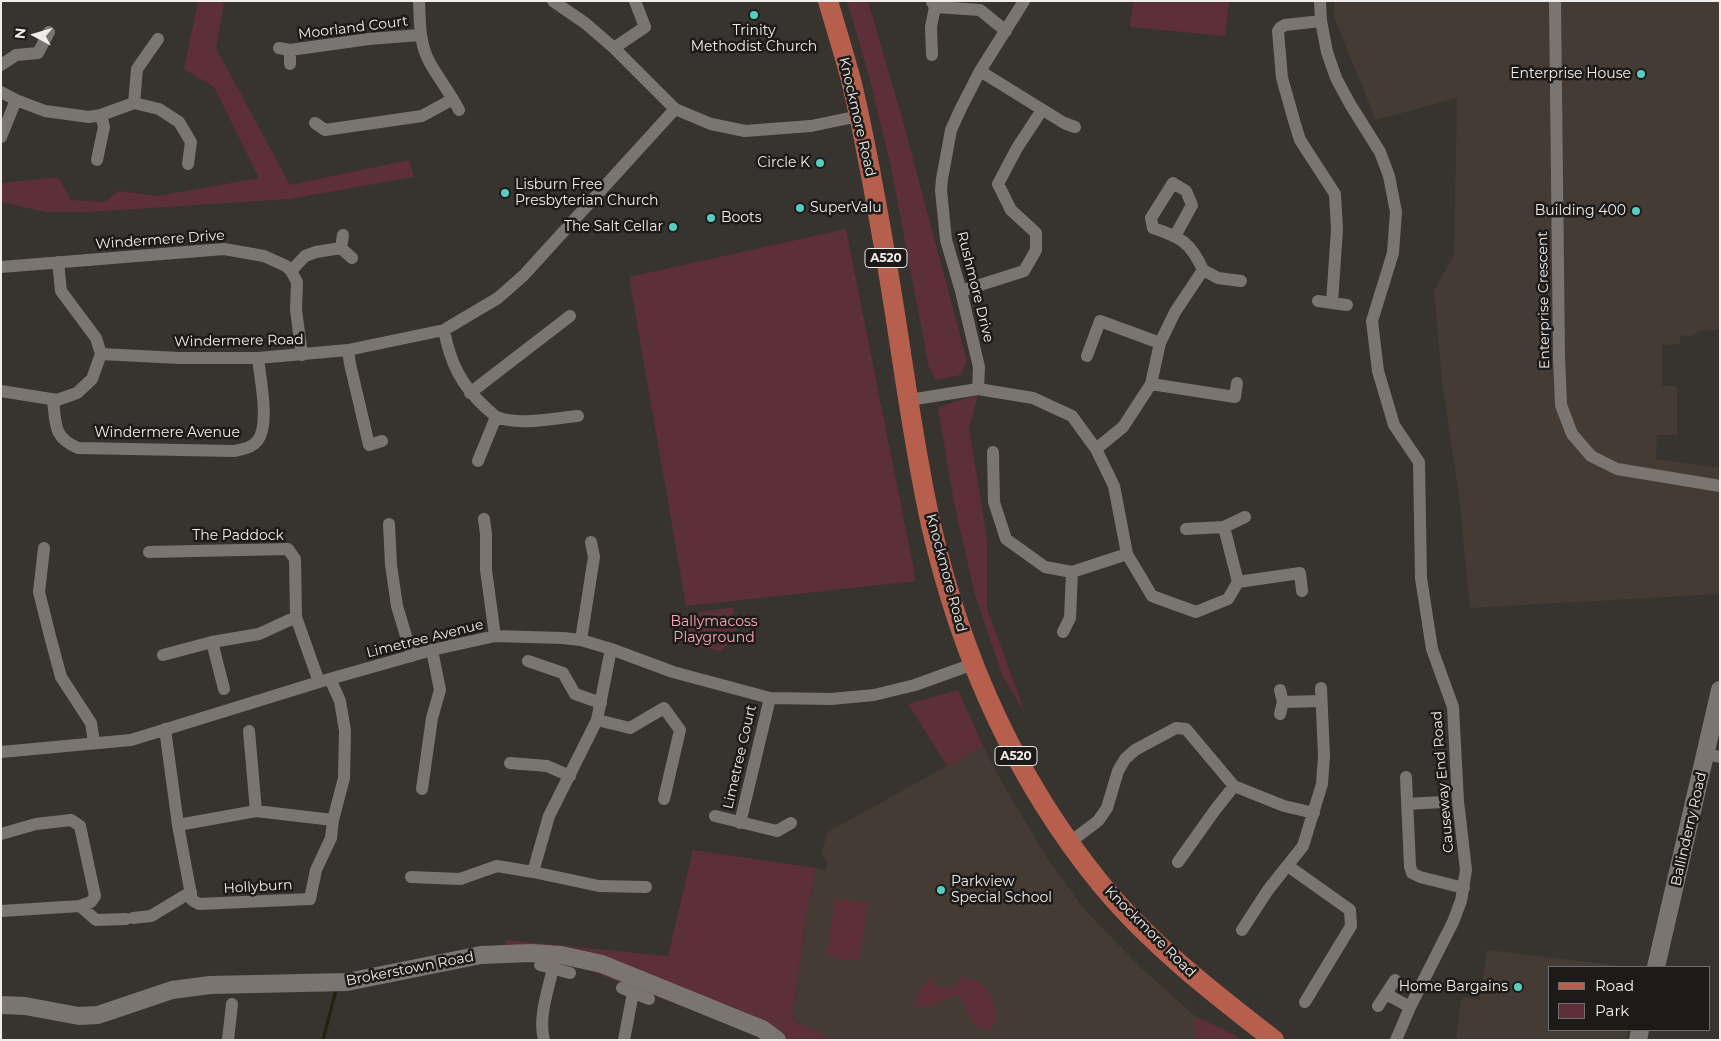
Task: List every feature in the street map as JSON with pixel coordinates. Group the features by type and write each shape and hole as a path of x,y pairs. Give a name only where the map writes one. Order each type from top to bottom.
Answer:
{"main road":[{"name":"Knockmore Road","path":"828,1 859,116 886,256 909,400 935,542 955,614 973,664 1018,761 1047,810 1106,890 1129,916 1166,952 1215,994 1274,1040"}],"street":[{"path":"320,130 422,116 456,104 429,62 420,35 419,1"},
{"path":"553,1 585,23 614,48 675,109 711,124 745,131 811,126 859,116"},
{"path":"614,48 645,27 635,1"},
{"name":"Rushmore Drive","path":"978,389 979,366 961,291 946,240 941,190 942,178 951,130 980,71 1024,1"},
{"name":"Causeway End Road","path":"1320,1 1321,21 1327,52 1336,78 1380,152 1389,176 1396,212 1393,253 1372,321 1378,370 1394,425 1419,462 1421,578 1432,649 1453,707 1458,801 1466,870 1464,888 1453,922 1410,1007 1396,1040"},
{"name":"Enterprise Crescent","path":"1555,1 1561,405 1572,434 1591,456 1617,469 1720,486"},
{"path":"932,55 931,27 933,4 980,10 1006,31"},
{"path":"1321,21 1285,25 1278,31 1285,87 1300,140 1335,194 1337,229 1332,303"},
{"path":"1,65 16,55 38,53 49,32"},
{"name":"Moorland Court","path":"290,64 284,49 420,35"},
{"path":"134,103 137,69 158,39"},
{"path":"980,71 1042,110 1075,128"},
{"path":"1,92 16,100 46,111 89,117 101,115 134,103 159,109 179,122 191,142 188,164"},
{"path":"1,137 16,100"},
{"name":"Windermere Road","path":"101,354 179,358 258,358 302,355 348,350 444,330 498,298 524,275 675,109"},
{"path":"961,291 1024,271 1036,250 1036,233 1011,210 998,184 1017,148 1042,110"},
{"path":"97,160 104,127 101,115"},
{"path":"1176,236 1195,253 1203,270 1218,278 1241,281"},
{"path":"302,355 296,310 296,282 291,270 305,256 342,242 352,258"},
{"name":"Windermere Drive","path":"1,266 224,249 264,256 291,270"},
{"path":"1,391 57,400 78,393 92,379 101,354 96,338 61,291 58,262"},
{"path":"1096,449 1123,427 1151,384 1160,343 1176,312 1203,270"},
{"path":"1318,301 1347,305"},
{"path":"470,394 570,316"},
{"path":"1087,356 1100,321 1160,343"},
{"path":"444,330 447,348 470,394 496,417 526,422 578,416"},
{"path":"348,350 369,445 382,441"},
{"name":"Windermere Avenue","path":"53,400 58,432 65,443 78,448 234,451 250,447 259,440 262,431 264,421 258,358"},
{"path":"1151,384 1235,397 1238,383"},
{"path":"909,400 978,389 1033,398 1072,416 1096,449 1114,486 1127,554 1152,596 1196,612 1228,599 1238,582 1224,527"},
{"path":"478,461 496,417"},
{"path":"993,452 994,502 1006,539 1045,567 1072,572 1127,554"},
{"path":"1186,529 1224,527 1245,517"},
{"path":"484,519 486,570 495,636"},
{"path":"389,524 391,565 397,606 412,656"},
{"path":"581,640 594,557 591,542"},
{"path":"44,548 39,592 50,636 61,677 91,723 94,742"},
{"name":"The Paddock","path":"148,552 288,549 295,559 296,617 325,680"},
{"path":"1063,632 1070,618 1072,572"},
{"path":"1238,582 1300,574 1302,591"},
{"path":"163,655 212,642 259,634 296,617"},
{"name":"Limetree Avenue","path":"1,752 131,740 325,680 432,650 495,636 581,640 673,672 770,698 832,699 874,694 915,686 973,664"},
{"path":"212,642 224,689"},
{"path":"533,872 549,816 597,720 611,649"},
{"path":"422,788 432,718 440,690 432,650"},
{"path":"528,661 563,673 575,694 601,703"},
{"name":"Hollyburn","path":"191,892 192,900 199,904 310,899 316,870 331,838 333,820 344,778 345,731 340,701 325,680"},
{"name":"Ballinderry Road","path":"1656,966 1713,756 1720,690"},
{"path":"1242,930 1268,890 1303,846 1322,784 1324,756 1321,695 1281,702"},
{"name":"Limetree Court","path":"740,823 770,698"},
{"path":"597,720 630,728 664,708 680,730 664,799"},
{"path":"1070,842 1098,821 1107,808 1118,771 1125,759 1135,750 1176,728 1186,729 1234,786 1284,806 1314,813"},
{"path":"80,906 96,920 151,916 191,892 178,825 165,729"},
{"path":"249,731 256,811"},
{"path":"510,763 547,766 570,776"},
{"path":"1406,777 1410,866 1412,873 1420,877 1464,888"},
{"path":"1178,862 1234,786"},
{"path":"1407,804 1442,802"},
{"path":"178,825 256,811 333,820"},
{"name":"Limetree Court","path":"715,816 777,831 792,823"},
{"path":"1,834 36,824 71,820 80,826 94,896 91,902 80,906 1,911"},
{"path":"411,877 460,879 497,866 599,886 646,887"},
{"path":"1288,866 1350,910 1351,926 1305,1002"},
{"name":"Brokerstown Road","path":"1,1005 25,1006 79,1016 98,1015 172,990 210,985 347,982 481,955 532,953 561,955 602,964 746,1022 762,1029 777,1040"},
{"path":"540,965 570,972"},
{"path":"544,1040 542,1031 544,1010 553,968"},
{"path":"1378,1006 1395,980"},
{"path":"624,1040 628,990 649,1000"},
{"path":"1386,994 1410,1007"},
{"path":"228,1040 232,1004"}],"shaded area":[{"path":"1334,1 1720,1 1720,330 1700,331 1691,336 1680,335 1680,344 1662,345 1662,386 1677,386 1677,435 1657,435 1656,459 1720,468 1720,594 1470,608 1459,495 1442,382 1434,290 1454,256 1457,98 1376,120 1334,17"},
{"name":"Parkview Special School","path":"983,746 1004,786 1049,861 1084,909 1139,966 1195,1016 1195,1040 834,1040 792,1021 806,919 816,868 826,871 827,861 821,854 828,832"},
{"path":"1487,950 1622,966 1548,966 1548,1031 1629,1031 1626,1040 1456,1040 1461,1000 1465,997 1480,1000"}],"green space":[{"path":"198,1 223,1 224,3 216,48 290,185 409,160 414,177 289,199 89,212 45,212 1,202 1,183 58,177 71,200 105,202 118,191 158,196 259,178 214,87 184,69"},
{"path":"847,1 868,1 901,114 967,361 960,375 936,380 929,368 891,167 870,80"},
{"path":"1133,1 1229,1 1225,36 1130,27"},
{"path":"846,229 916,581 686,606 629,277"},
{"path":"978,395 969,428 987,539 987,608 1025,713 1003,677 975,595 954,503 938,407"},
{"name":"Ballymacoss Playground","path":"733,607 737,635 721,651 680,642 678,616"},
{"path":"958,690 983,746 947,766 908,704"},
{"path":"693,850 816,868 806,919 792,1020 834,1040 790,1040 734,1007 678,991 673,1003 562,960 505,961 505,940 668,956"},
{"path":"835,899 868,903 859,961 827,957"},
{"path":"938,975 933,983 938,987 954,988 961,977 975,980 983,985 994,1003 995,1018 990,1030 974,1026 959,994 927,1007 914,1007 922,988 928,981"},
{"path":"1195,1016 1233,1034 1241,1040 1195,1040"}],"waterway":[{"path":"323,1040 336,990"}],"place":[{"name":"Trinity Methodist Church","path":"754,15"},
{"name":"Enterprise House","path":"1641,74"},
{"name":"Circle K","path":"820,163"},
{"name":"Lisburn Free Presbyterian Church","path":"505,193"},
{"name":"SuperValu","path":"800,208"},
{"name":"Building 400","path":"1636,211"},
{"name":"Boots","path":"711,218"},
{"name":"The Salt Cellar","path":"673,227"},
{"name":"Parkview Special School","path":"941,890"},
{"name":"Home Bargains","path":"1518,987"}]}
